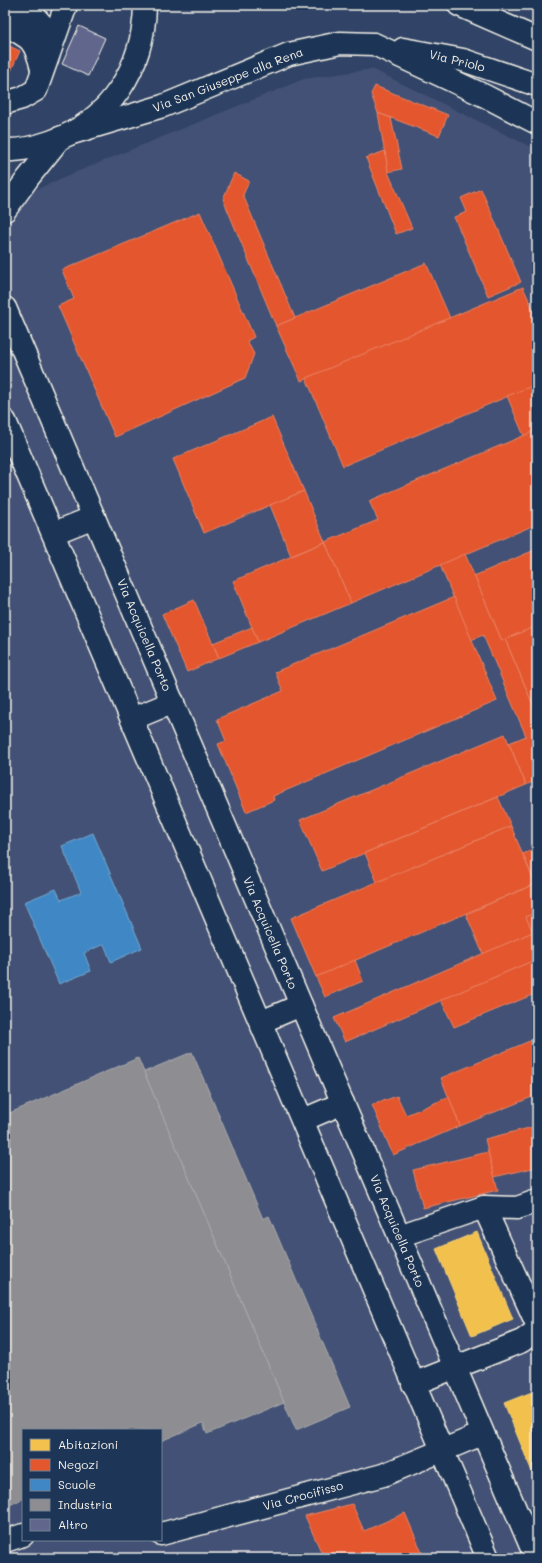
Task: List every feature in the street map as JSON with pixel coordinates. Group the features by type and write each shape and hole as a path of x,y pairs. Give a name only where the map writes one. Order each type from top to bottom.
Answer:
{"main road":[{"path":"11,5 35,18 54,38"},
{"path":"5,210 28,178 66,136 96,116 114,98 134,64 145,25 145,5"},
{"path":"459,5 537,39"},
{"path":"5,103 22,98 36,90 54,38 62,7"},
{"path":"5,25 27,36 38,50 42,69"},
{"name":"Via San Giuseppe alla Rena","path":"66,136 163,106 290,54 340,43 374,44 485,96 537,123"},
{"name":"Via Priolo","path":"374,44 463,60 537,85"},
{"path":"5,150 16,150 39,145 66,136"},
{"name":"Via Acquicella Porto","path":"5,308 455,1367 482,1434 536,1558"},
{"path":"5,421 54,533 303,1120 413,1384 488,1558"},
{"path":"54,533 94,516"},
{"path":"132,719 172,702"},
{"path":"261,1022 301,1006"},
{"path":"303,1120 343,1104"},
{"path":"399,1236 484,1207 517,1208 537,1201"},
{"path":"484,1207 537,1324"},
{"path":"413,1384 522,1341 537,1330"},
{"name":"Via Crocifisso","path":"162,1534 383,1475 482,1434"},
{"path":"5,1541 22,1535"}],"shaded area":[{"path":"372,69 537,150 537,1558 5,1558 5,203 74,173 304,79"}],"building: Abitazioni":[{"path":"477,1232 513,1319 472,1336 436,1249"},
{"path":"537,1390 537,1484 504,1403"}],"building: Negozi":[{"path":"5,44 20,51 5,84"},
{"path":"375,86 448,115 439,136 378,113 371,94"},
{"path":"378,113 391,118 402,169 388,172"},
{"path":"385,151 388,172 412,228 396,234 366,158"},
{"path":"234,173 249,181 243,195 295,318 276,326 223,199"},
{"path":"481,189 521,282 488,296 454,217 467,212 461,198"},
{"path":"200,212 254,337 247,341 254,354 245,378 115,437 58,306 74,299 62,270"},
{"path":"426,263 450,318 301,381 276,326"},
{"path":"523,287 537,318 537,384 343,466 306,378"},
{"path":"537,384 537,430 524,436 507,396"},
{"path":"272,417 304,491 204,533 173,459"},
{"path":"537,430 537,524 351,603 325,542 378,520 369,501"},
{"path":"304,491 325,542 291,556 270,505"},
{"path":"325,542 351,603 258,642 233,581"},
{"path":"537,549 537,626 502,641 474,576"},
{"path":"465,554 502,641 505,639 537,714 537,780 526,785 509,743 526,736 483,635 471,640 440,565"},
{"path":"454,597 497,701 273,796 274,800 246,812 218,744 226,741 217,719 283,691 275,672"},
{"path":"194,600 219,658 187,672 162,614"},
{"path":"537,626 537,714 505,639"},
{"path":"252,627 258,642 219,658 213,643"},
{"path":"505,734 526,785 322,871 300,820"},
{"path":"498,797 511,826 377,882 365,853"},
{"path":"511,826 535,884 316,977 291,918"},
{"path":"537,848 537,888 523,854"},
{"path":"535,884 537,888 537,912 526,917 533,932 483,954 466,914"},
{"path":"537,912 537,959 345,1042 334,1018 533,932 526,917"},
{"path":"537,959 537,993 454,1027 441,1000"},
{"path":"355,960 363,981 325,997 316,977"},
{"path":"537,1038 537,1095 460,1126 441,1078"},
{"path":"397,1096 406,1115 449,1097 460,1126 393,1155 372,1105"},
{"path":"537,1126 537,1167 494,1177 485,1139"},
{"path":"488,1152 498,1190 423,1208 413,1170"},
{"path":"352,1504 364,1531 405,1513 423,1555 416,1558 324,1558 305,1516"}],"building: Scuole":[{"path":"93,833 142,948 111,962 104,944 84,953 91,971 59,984 24,902 56,889 61,900 81,892 62,846"}],"building: Industria":[{"path":"192,1052 263,1219 269,1216 350,1407 296,1430 144,1072"},
{"path":"138,1058 284,1402 207,1434 203,1423 162,1441 162,1429 22,1429 22,1499 5,1507 5,1115"}],"building: Altro":[{"path":"79,26 105,38 88,76 62,64"}]}
